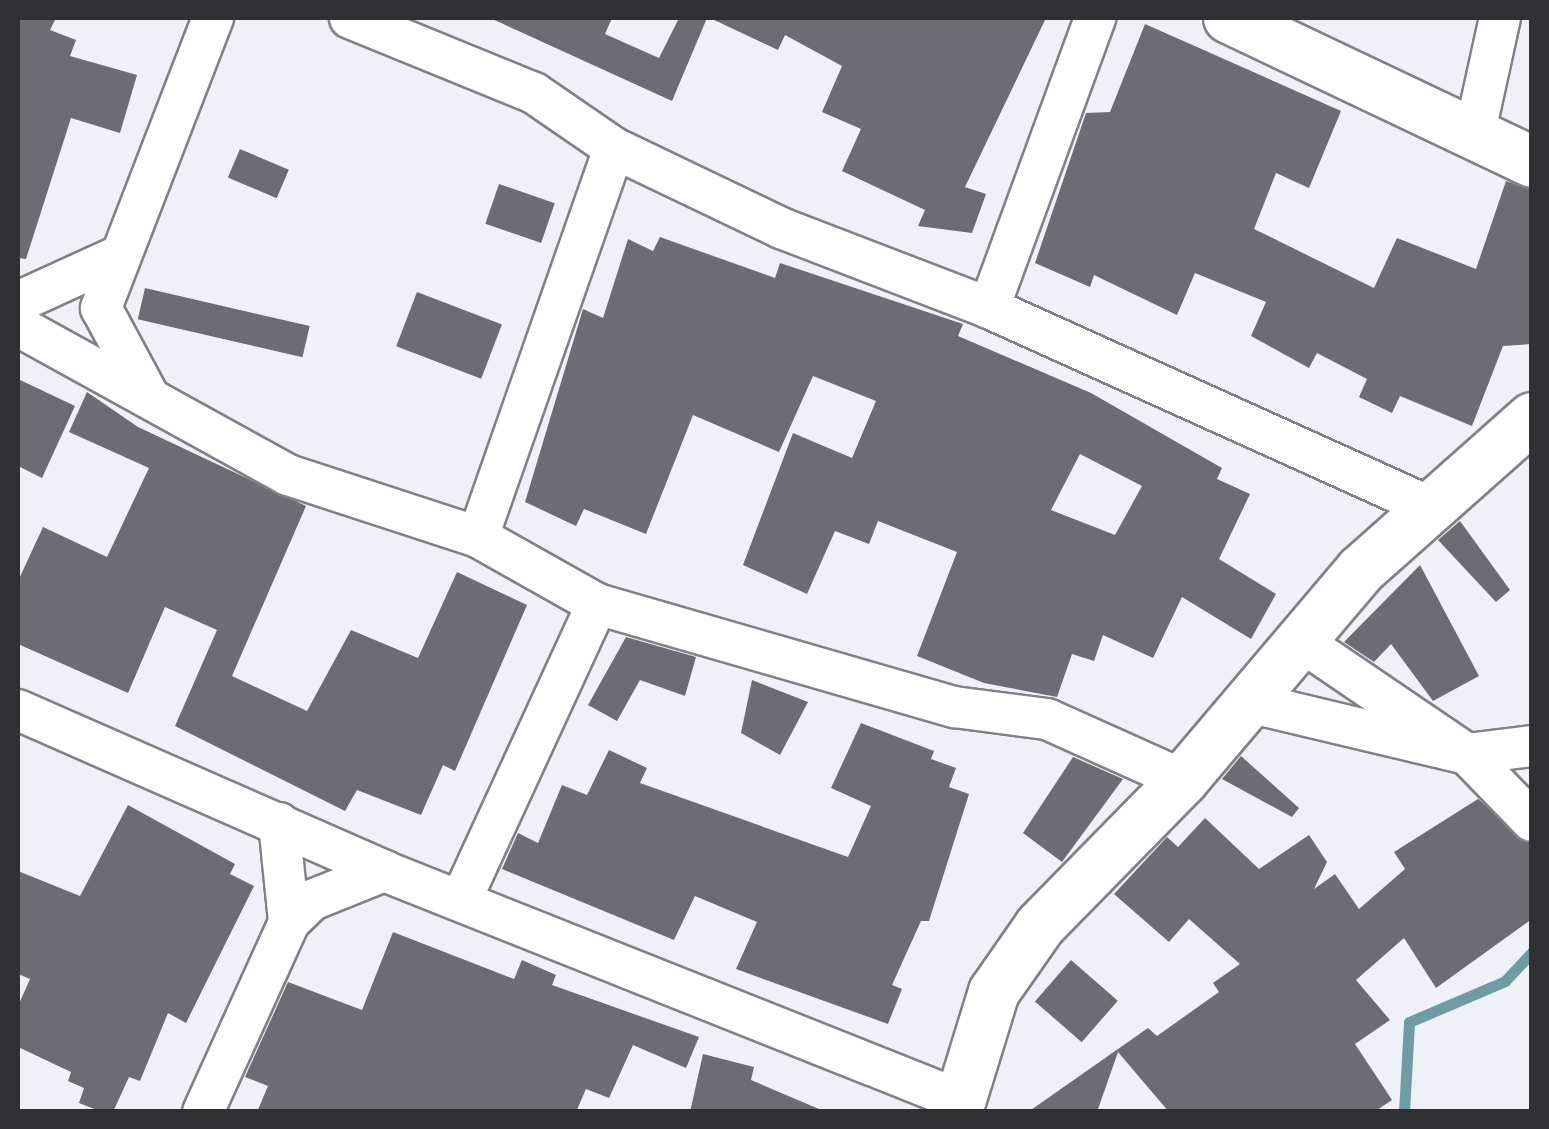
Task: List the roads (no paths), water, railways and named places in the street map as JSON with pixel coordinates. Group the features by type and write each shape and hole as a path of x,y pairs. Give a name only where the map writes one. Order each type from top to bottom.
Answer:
{"street":[{"path":"154,405 101,308 114,258 213,18"},
{"path":"350,18 534,93 614,148 781,228 989,308 1430,508"},
{"path":"989,308 1094,18"},
{"path":"1229,18 1532,162"},
{"path":"1474,136 1500,18"},
{"path":"478,537 614,148"},
{"path":"18,302 114,258"},
{"path":"18,326 154,405 288,474 478,537 597,604 954,707 1047,719 1183,780"},
{"path":"18,710 384,871 957,1105 1014,960 1183,780 1299,640 1430,508 1532,418"},
{"path":"461,900 597,604"},
{"path":"1299,640 1468,754 1532,821"},
{"path":"1248,702 1468,754 1532,746"},
{"path":"279,823 289,922"},
{"path":"203,1112 289,922 312,900 384,871"}],"waterway":[{"path":"1404,1112 1409,1022 1505,981 1532,952"}]}
